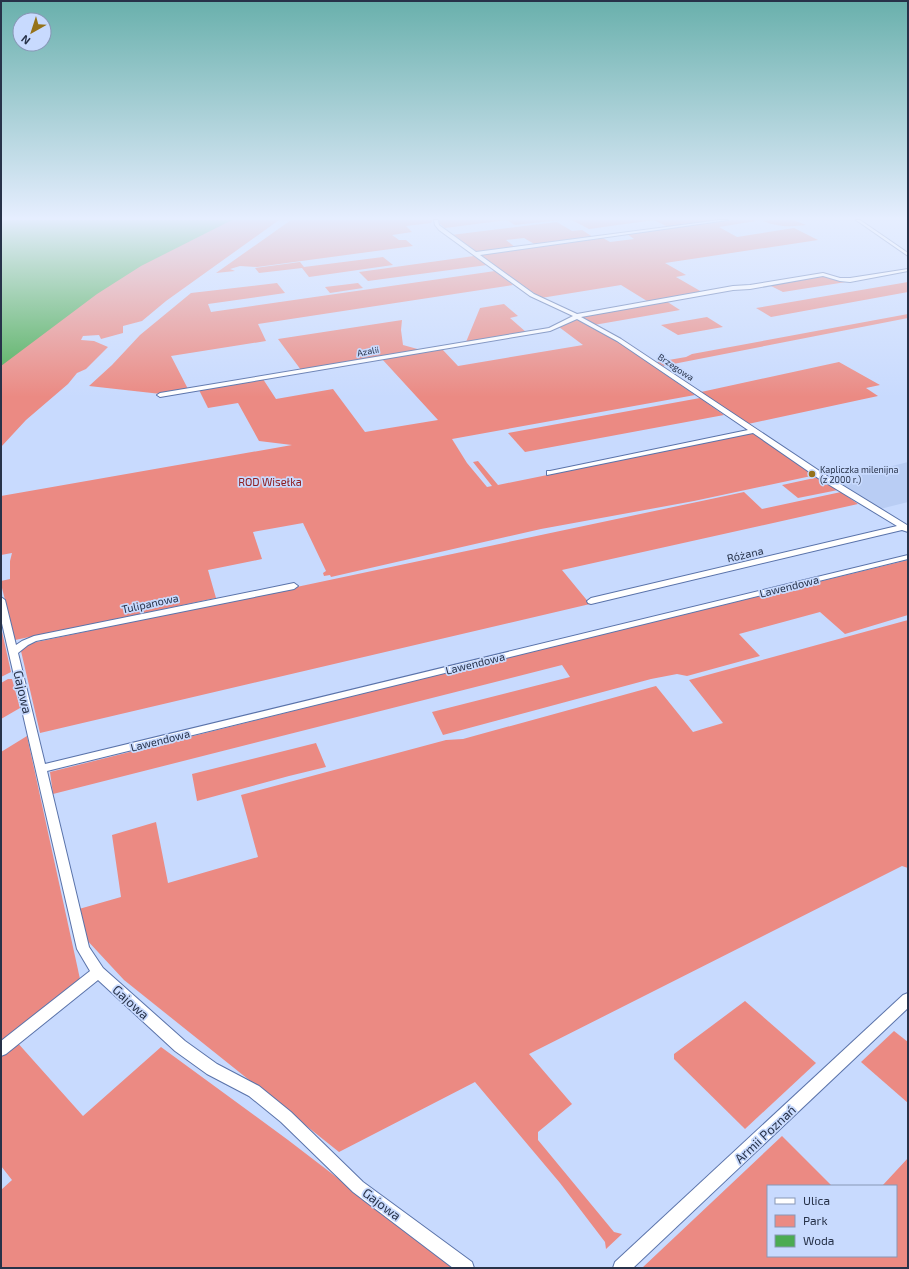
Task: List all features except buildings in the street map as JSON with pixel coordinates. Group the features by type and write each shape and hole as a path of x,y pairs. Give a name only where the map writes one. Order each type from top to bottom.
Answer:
{"street":[{"name":"Brzegowa","path":"510,279 532,295 576,316 655,363 821,476 906,528"},
{"name":"Azalii","path":"160,395 550,329 576,316 726,289 750,287 794,279"},
{"name":"Azalii","path":"842,279 855,279"},
{"path":"550,473 754,431"},
{"name":"Różana","path":"591,601 906,528"},
{"name":"Lawendowa","path":"42,769 908,557"},
{"name":"Tulipanowa","path":"14,652 25,643 34,639 294,586"},
{"name":"Gajowa","path":"1,600 42,769 83,949 98,972 180,1046 212,1069 254,1091 286,1117 358,1187 466,1268"},
{"path":"1,1049 98,972"},
{"name":"Armii Poznań","path":"621,1268 908,999"}],"shaded area":[{"path":"908,462 908,502 880,509 834,481"}],"green space":[{"path":"1,279 196,279 166,301 142,321 123,326 123,333 101,339 99,335 83,336 81,340 94,341 108,347 86,369 77,373 68,384 26,420 1,447"},
{"path":"366,279 381,279 368,281"},
{"path":"438,279 506,279 513,285 258,324 266,341 171,356 188,389 161,394 89,386 112,365 140,335 191,293 277,283 285,293 208,304 211,312"},
{"path":"514,279 680,279 702,292 647,301 621,285 541,298"},
{"path":"801,279 837,279 846,282 783,292 769,285"},
{"path":"908,282 908,292 771,317 756,308"},
{"path":"358,283 363,288 330,293 325,287"},
{"path":"666,301 680,310 594,325 580,317"},
{"path":"504,304 518,316 510,318 526,332 466,342 480,308"},
{"path":"908,314 908,318 663,366 657,362 686,357 692,354"},
{"path":"707,317 723,327 678,335 661,325"},
{"name":"ROD Wisełka","path":"577,318 616,340 695,395 452,439 467,463 487,487 492,486 473,462 478,461 498,485 754,433 816,475 694,501 541,529 331,577 330,575 324,576 323,573 326,571 303,523 253,532 262,559 208,570 216,598 15,640 1,584 1,581 10,579 10,561 12,553 1,555 1,496 292,445 259,441 238,403 208,408 199,390 263,379 276,399 333,389 365,432 438,420 382,359 442,349 458,366 583,345 559,327"},
{"path":"402,320 401,330 403,345 421,350 301,370 278,339"},
{"path":"839,362 880,385 866,388 878,396 748,424 701,392"},
{"path":"700,398 724,415 525,452 508,433"},
{"path":"819,477 838,490 798,498 782,485"},
{"path":"744,492 762,509 841,492 858,504 562,570 590,604 40,733 21,651 27,645 32,643"},
{"path":"908,560 908,615 845,634 820,612 739,634 760,656 687,676 677,674 651,679 443,735 432,712 570,677 562,665 53,794 50,772 424,678"},
{"path":"908,620 908,868 902,866 529,1054 572,1104 538,1132 538,1140 614,1232 622,1234 606,1249 605,1242 560,1183 475,1082 339,1152 124,980 85,938 79,909 121,897 112,835 156,822 168,883 258,857 241,795 446,740 463,739 656,686 693,732 723,723 689,680"},
{"path":"1,627 11,672 1,677"},
{"path":"8,679 12,679 20,708 1,719 1,683"},
{"path":"27,736 80,979 1,1042 1,752"},
{"path":"316,743 326,767 197,801 192,774"},
{"path":"745,1001 816,1063 745,1129 674,1059 674,1054"},
{"path":"894,1031 908,1042 908,1103 861,1062"},
{"path":"16,1041 83,1116 161,1047 288,1140 455,1268 1,1268 1,1190 12,1180 1,1166 1,1054"},
{"path":"782,1136 831,1185 767,1185 767,1257 897,1257 897,1185 883,1185 908,1158 908,1268 642,1268"}],"water":[{"path":"1,279 120,279 97,294 1,366"}],"place":[{"name":"Kapliczka milenijna (z 2000 r.)","path":"812,474"}]}
